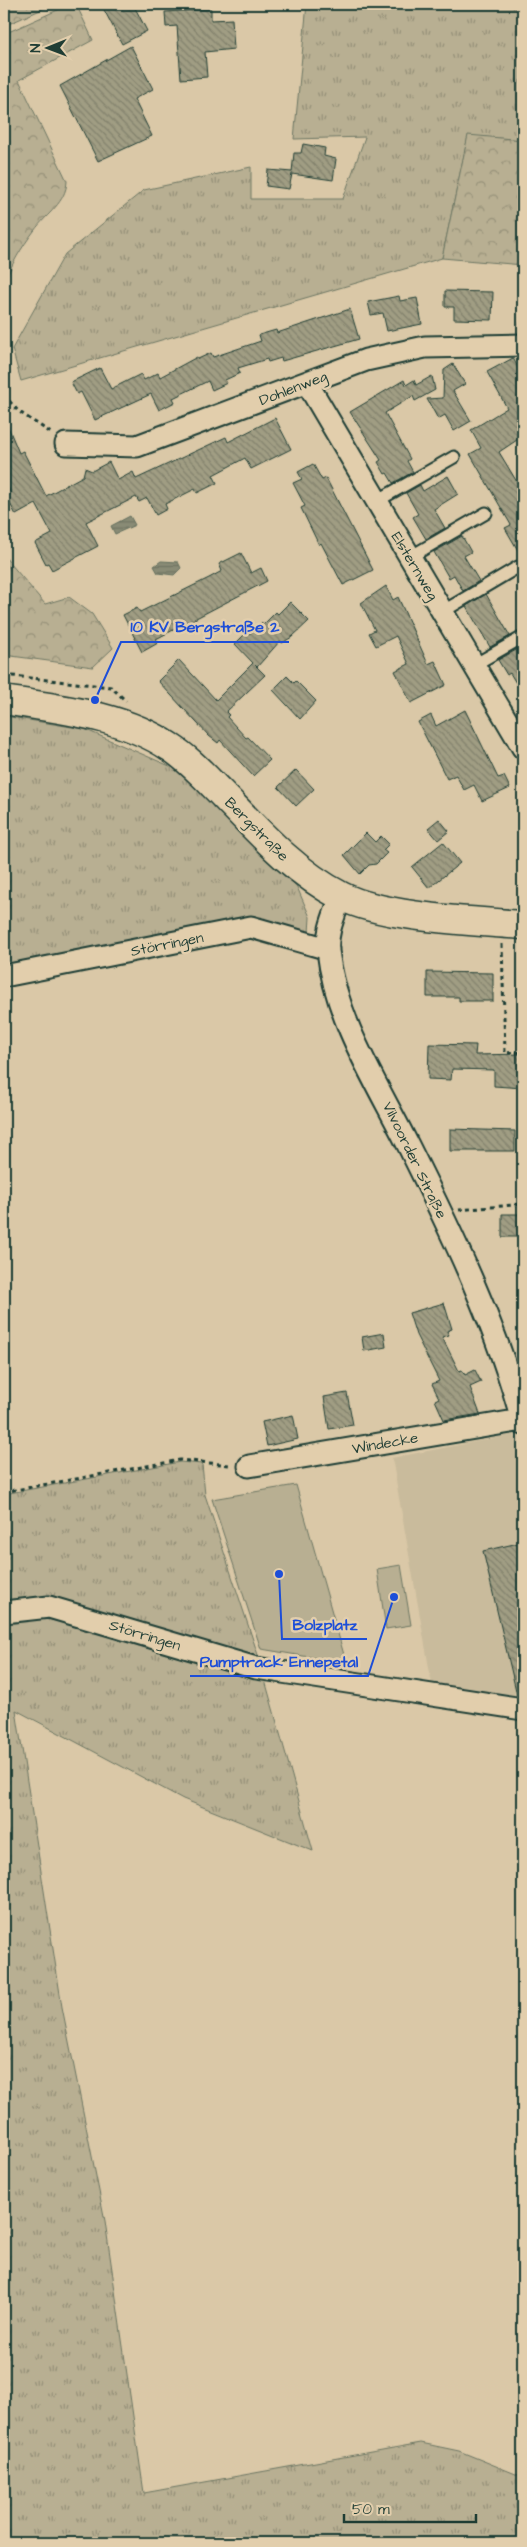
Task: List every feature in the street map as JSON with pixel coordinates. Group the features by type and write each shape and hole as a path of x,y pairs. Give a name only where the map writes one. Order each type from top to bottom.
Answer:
{"street":[{"name":"Dohlenweg","path":"66,444 137,446 307,384 366,360 425,347 522,344"},
{"name":"Elsternweg","path":"307,384 523,748"},
{"name":"Bergstraße","path":"4,700 90,715 143,732 171,747 202,773 288,861 341,896 412,915 523,925"},
{"name":"Vilvoorder Straße","path":"341,896 328,936 328,949 341,1012 441,1212 496,1340 523,1422"},
{"name":"Störringen","path":"4,976 251,927 328,949"},
{"name":"Windecke","path":"248,1466 523,1422"},
{"name":"Störringen","path":"4,1612 49,1607 256,1668 523,1709"}],"lane":[{"path":"377,501 454,457"},
{"path":"410,557 486,513"},
{"path":"442,612 518,567"},
{"path":"474,665 523,637"}],"path":[{"path":"522,344 523,290"},
{"path":"4,396 18,411 66,444"},
{"path":"502,950 505,1053 523,1052"},
{"path":"441,1212 523,1204"},
{"path":"4,1492 180,1460 248,1466"}],"shaded area":[{"path":"130,516 135,525 115,534 111,526"},
{"path":"161,561 178,562 181,568 174,575 158,573 154,566"},
{"path":"514,1434 523,1473 523,1700 433,1690 392,1458"}],"green space":[{"path":"4,4 54,4 4,26"},
{"path":"71,4 76,4 93,40 19,80 67,181 66,189 60,202 39,225 21,250 4,285 4,34"},
{"path":"307,4 523,4 523,140 468,136 442,258 21,381 12,349 65,254 144,190 251,167 251,199 343,199 365,137 294,139"},
{"path":"468,135 523,140 523,265 442,258"},
{"path":"4,556 45,604 69,597 92,614 113,648 93,667 4,655"},
{"path":"4,716 84,729 172,767 257,844 297,887 310,917 309,933 250,916 4,967"},
{"path":"180,1462 202,1464 205,1495 262,1667 92,1616 4,1608 4,1494"},
{"path":"296,1485 346,1663 261,1649 212,1499"},
{"path":"401,1565 411,1625 386,1629 377,1569"},
{"path":"37,1610 263,1673 313,1851 183,1799 16,1710 62,2007 105,2221 144,2493 421,2443 459,2451 523,2477 523,2543 4,2543 4,1615"}],"building":[{"path":"101,4 133,4 147,31 122,44"},
{"path":"211,9 211,20 232,19 234,49 205,52 207,77 181,79 177,26 166,27 165,12"},
{"path":"131,46 153,89 134,99 152,136 98,161 60,86"},
{"path":"303,144 325,148 324,156 336,159 333,180 292,174 289,189 266,186 268,170 292,172 294,153 301,153"},
{"path":"445,291 493,292 492,320 454,319 454,307 445,307"},
{"path":"399,296 400,301 417,298 422,324 387,331 383,313 371,315 368,302"},
{"path":"350,309 359,339 282,361 281,358 268,362 267,359 238,368 240,373 225,380 227,383 212,390 208,381 173,398 175,402 159,410 151,394 95,420 81,392 77,394 71,382 100,368 111,389 141,374 144,380 158,373 160,377 197,357 198,359 211,353 213,357 261,341 259,335 276,330 277,333"},
{"path":"513,358 523,377 523,436 499,452 523,492 523,559 505,528 511,525 470,454 481,448 471,430 507,408 487,372"},
{"path":"453,364 465,384 453,391 471,421 454,431 445,415 438,419 427,399 443,398 444,370"},
{"path":"432,376 435,390 415,401 413,396 385,413 410,459 407,461 413,472 393,483 387,473 385,474 378,462 381,460 350,412 404,380 406,385 414,380 416,385"},
{"path":"4,417 19,453 23,451 46,496 83,476 85,468 92,471 109,462 118,480 133,472 136,479 226,437 228,442 275,418 291,449 251,469 245,458 213,475 217,483 197,493 195,489 165,504 167,509 156,515 147,498 139,502 136,497 86,522 98,546 52,570 48,563 46,564 35,543 52,534 36,504 16,515 6,496 11,494 4,480"},
{"path":"313,464 322,480 326,478 373,570 343,585 321,543 319,545 301,508 305,506 293,483 302,479 298,472"},
{"path":"448,476 458,494 434,509 445,528 426,539 413,517 418,514 406,493 420,485 423,491"},
{"path":"462,536 471,552 464,556 479,581 463,591 454,575 449,578 434,552"},
{"path":"241,553 251,573 261,568 267,581 156,639 158,643 142,652 123,615 137,608 140,612 209,578 222,571 219,564"},
{"path":"386,586 393,600 398,597 428,664 435,661 446,685 411,703 395,671 409,664 396,636 376,646 369,633 375,630 361,603"},
{"path":"486,594 510,636 490,647 466,606"},
{"path":"290,602 309,621 292,637 282,643 280,641 257,667 265,675 226,712 229,715 227,717 246,738 248,737 270,760 253,776 220,740 218,743 209,736 158,681 179,660 216,700 253,663 235,644 247,632 249,634 262,622 264,624 276,612 278,614"},
{"path":"518,649 523,658 523,695 510,673 507,675 498,660"},
{"path":"287,676 294,683 296,681 316,701 300,719 273,690"},
{"path":"465,710 498,778 504,776 510,788 482,801 474,785 464,790 456,775 447,779 418,722 431,715 436,726"},
{"path":"296,770 314,789 296,806 278,787"},
{"path":"439,819 449,831 438,840 428,828"},
{"path":"366,833 375,842 381,836 389,844 383,850 387,853 376,864 369,865 360,874 344,855"},
{"path":"443,842 460,863 429,888 412,867"},
{"path":"427,972 493,973 493,1001 459,1001 459,997 427,997"},
{"path":"429,1044 476,1045 475,1055 523,1054 523,1088 494,1086 494,1070 452,1069 451,1080 428,1079"},
{"path":"450,1129 515,1131 515,1151 450,1151"},
{"path":"502,1214 523,1214 523,1237 502,1237"},
{"path":"444,1303 452,1329 447,1331 449,1335 442,1337 459,1371 462,1370 465,1375 475,1370 481,1382 470,1387 480,1414 444,1420 435,1400 439,1398 432,1384 439,1381 416,1335 409,1313"},
{"path":"384,1333 386,1347 364,1351 362,1337"},
{"path":"347,1393 353,1425 329,1429 324,1397"},
{"path":"293,1415 298,1439 267,1446 262,1422"},
{"path":"523,1542 523,1696 517,1695 483,1551"}],"place":[{"name":"10 KV Bergstraße 2","path":"95,700"},
{"name":"Bolzplatz","path":"279,1574"},
{"name":"Pumptrack Ennepetal","path":"394,1597"}]}
